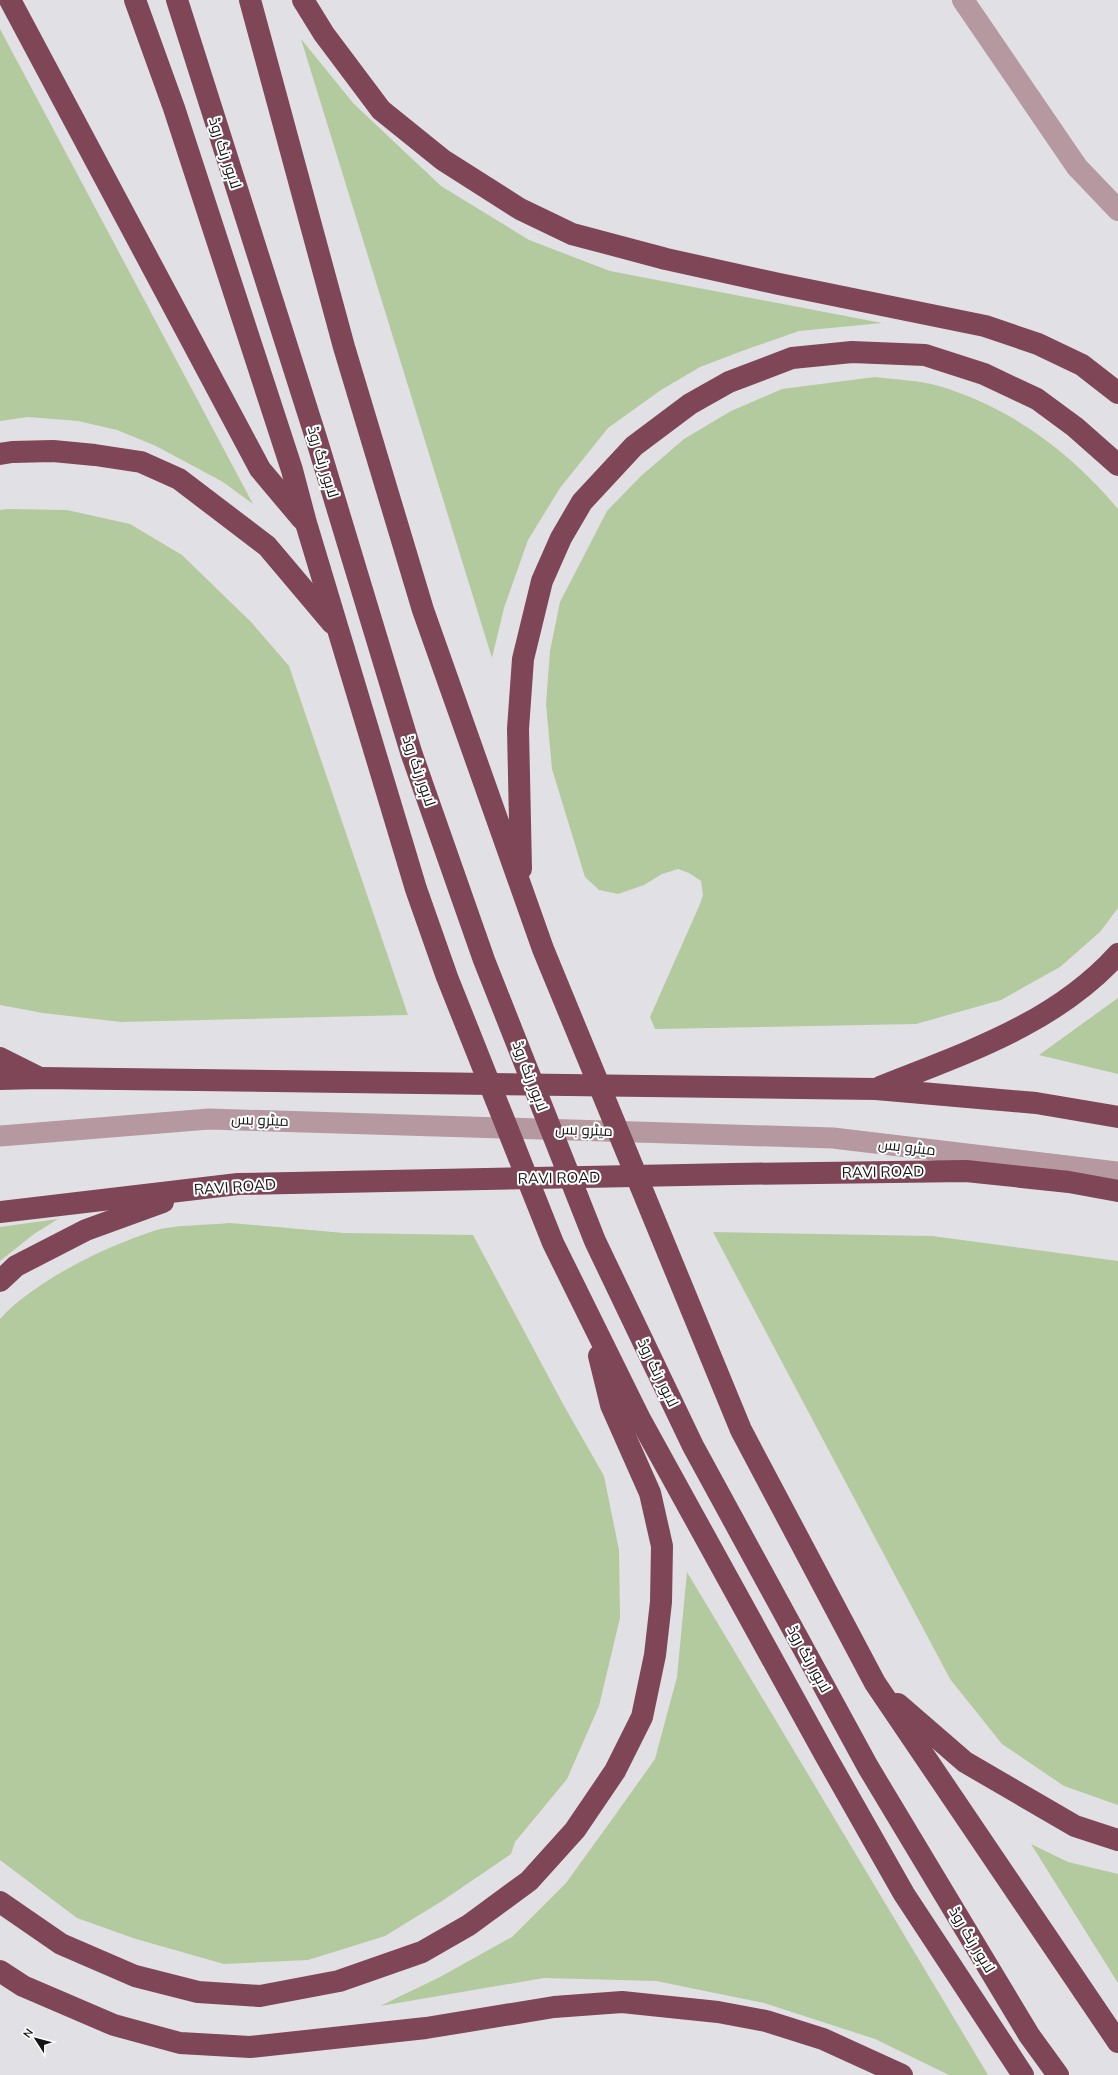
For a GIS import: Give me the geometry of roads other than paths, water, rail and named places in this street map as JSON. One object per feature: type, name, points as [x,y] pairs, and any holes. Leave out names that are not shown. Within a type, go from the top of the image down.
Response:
[{"type":"highway","points":[[10,0],[260,468],[306,523]]},
{"type":"highway","points":[[135,0],[179,123],[290,463],[306,523],[416,889],[447,977],[553,1243],[640,1419],[904,1894],[1023,2075]]},
{"type":"highway","name":"لاہور رنگ روڈ","points":[[177,0],[317,440],[411,752],[484,960],[595,1241],[693,1446],[860,1753],[1029,2035],[1058,2075]]},
{"type":"highway","points":[[250,0],[344,347],[426,618],[543,948],[654,1224],[740,1430],[875,1683],[1118,2042]]},
{"type":"highway","points":[[303,0],[324,34],[381,110],[443,160],[520,209],[572,234],[666,259],[779,284],[985,326],[1038,344],[1082,365],[1118,393]]},
{"type":"highway","points":[[522,888],[519,713],[523,659],[542,581],[561,538],[582,502],[634,446],[690,404],[729,382],[792,358],[852,352],[925,355],[984,374],[1037,399],[1075,427],[1118,465]]},
{"type":"highway","points":[[0,454],[12,452],[53,451],[95,455],[140,462],[179,479],[267,546],[338,630]]},
{"type":"highway","points":[[876,1088],[996,1041],[1048,1012],[1100,974],[1118,954]]},
{"type":"highway","points":[[0,1058],[40,1078]]},
{"type":"highway","points":[[0,1079],[40,1078],[876,1088],[1036,1103],[1118,1117]]},
{"type":"highway","name":"RAVI ROAD","points":[[0,1212],[238,1184],[966,1171],[1069,1182],[1118,1192]]},
{"type":"highway","points":[[0,1281],[16,1266],[86,1230],[156,1204],[238,1184]]},
{"type":"highway","points":[[0,1902],[61,1944],[135,1976],[198,1992],[260,1996],[339,1981],[422,1952],[469,1925],[529,1881],[575,1830],[615,1771],[642,1717],[655,1655],[661,1602],[662,1546],[650,1493],[611,1405],[589,1314]]},
{"type":"highway","points":[[875,1683],[965,1762],[1075,1826],[1118,1840]]},
{"type":"highway","points":[[0,1971],[23,1986],[114,2025],[180,2043],[250,2047],[426,2028],[554,2006],[622,2002],[718,2012],[766,2021],[823,2039],[902,2075]]},
{"type":"street","points":[[963,0],[1077,167],[1118,210]]},
{"type":"lane","name":"میٹرو بس","points":[[0,1136],[209,1119],[833,1138],[1118,1172]]}]
